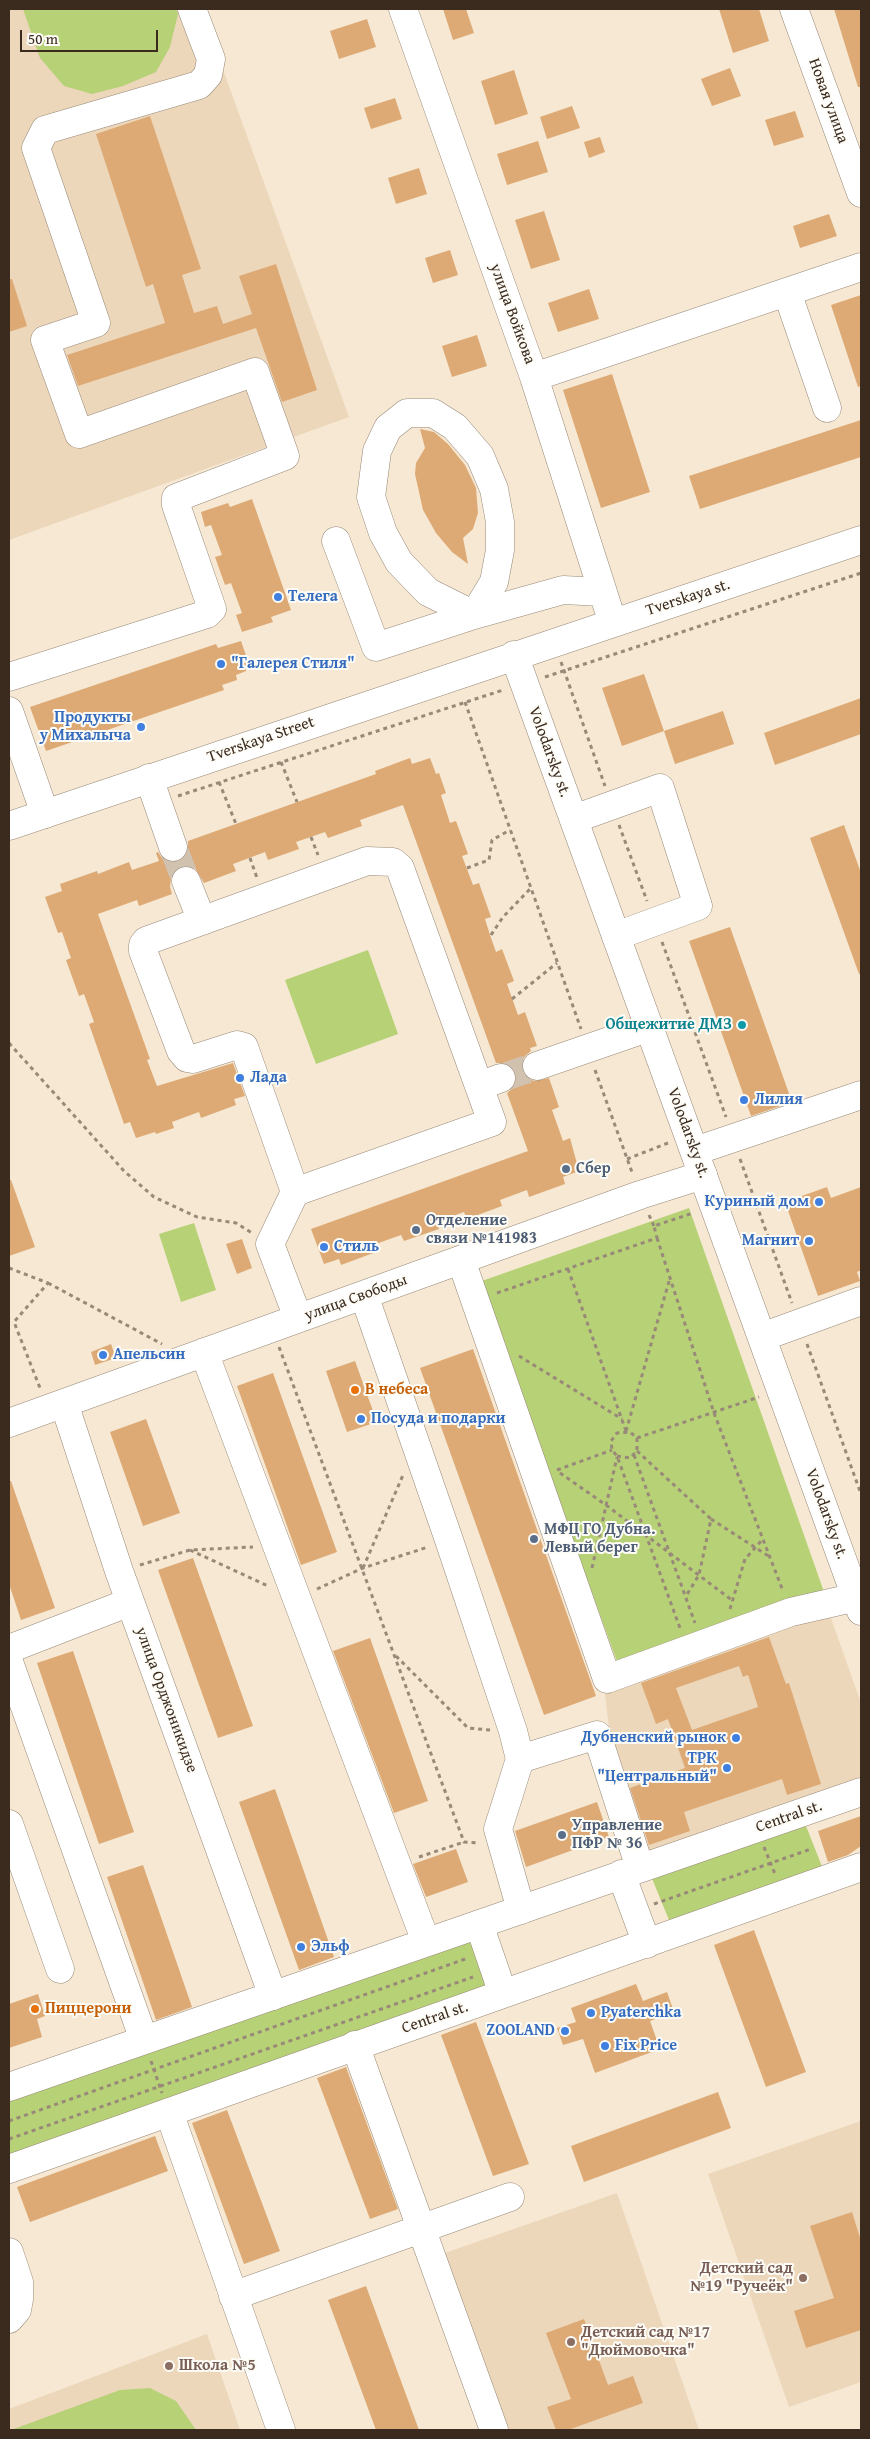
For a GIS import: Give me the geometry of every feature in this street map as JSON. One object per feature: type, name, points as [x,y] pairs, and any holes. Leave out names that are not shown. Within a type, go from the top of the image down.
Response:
[{"type":"street","points":[[9,677],[207,614],[212,609],[176,506],[176,498],[185,492],[285,456],[255,372],[79,434],[45,340],[96,323],[36,148],[45,130],[199,84],[208,75],[211,59],[192,9]]},
{"type":"street","name":"улица Войкова","points":[[403,9],[534,377],[613,622]]},
{"type":"street","name":"Новая улица","points":[[794,9],[861,194]]},
{"type":"street","points":[[534,377],[861,268]]},
{"type":"street","points":[[786,292],[826,408]]},
{"type":"street","points":[[407,413],[433,413],[454,427],[480,456],[494,490],[500,522],[500,550],[494,582],[474,615],[428,592],[399,562],[383,532],[371,496],[377,451],[388,428],[407,413]]},
{"type":"street","name":"Tverskaya st.","points":[[514,655],[861,540]]},
{"type":"street","points":[[336,541],[376,647],[474,615],[563,590],[602,592]]},
{"type":"street","name":"Tverskaya Street","points":[[9,826],[45,814],[153,791],[454,675],[514,655]]},
{"type":"street","name":"Volodarsky st.","points":[[514,655],[780,1389],[859,1601]]},
{"type":"street","points":[[9,711],[45,814]]},
{"type":"street","points":[[574,819],[660,788],[698,906],[616,936]]},
{"type":"street","points":[[153,791],[172,847]]},
{"type":"street","points":[[295,1192],[244,1047],[237,1045],[193,1059],[187,1058],[181,1052],[143,951],[146,941],[367,861],[393,862],[400,868],[490,1082],[492,1122],[295,1192],[270,1244],[298,1318]]},
{"type":"street","points":[[186,881],[202,921]]},
{"type":"street","points":[[537,1066],[650,1028]]},
{"type":"street","name":"улица Свободы","points":[[9,1423],[640,1195],[699,1163],[732,1139],[861,1095]]},
{"type":"street","points":[[461,1260],[607,1679],[791,1612],[859,1601]]},
{"type":"street","points":[[364,1295],[450,1540],[513,1731],[520,1759],[498,1829],[521,1910]]},
{"type":"street","points":[[762,1337],[861,1301]]},
{"type":"street","points":[[196,1355],[276,1546],[426,1942]]},
{"type":"street","name":"улица Орджоникидзе","points":[[56,1406],[119,1571],[273,1996]]},
{"type":"street","points":[[9,1649],[130,1602]]},
{"type":"street","points":[[9,1662],[144,2040]]},
{"type":"street","points":[[520,1759],[597,1735],[631,1871],[635,1911],[647,1944]]},
{"type":"street","name":"Central st.","points":[[9,2087],[861,1792]]},
{"type":"street","points":[[9,1824],[60,1969]]},
{"type":"street","name":"Central st.","points":[[9,2169],[355,2046],[495,1972],[647,1944],[861,1867]]},
{"type":"street","points":[[478,1924],[495,1972]]},
{"type":"street","points":[[355,2046],[494,2430]]},
{"type":"street","points":[[169,2112],[281,2430]]},
{"type":"street","points":[[234,2296],[510,2197]]},
{"type":"street","points":[[9,2252],[19,2282],[17,2310],[9,2319]]},
{"type":"path","points":[[153,791],[219,782],[861,573]]},
{"type":"path","points":[[554,642],[861,1494]]},
{"type":"path","points":[[454,675],[640,1195],[654,1226],[714,1413],[791,1612]]},
{"type":"path","points":[[281,762],[298,802]]},
{"type":"path","points":[[219,782],[236,824]]},
{"type":"path","points":[[467,868],[489,860],[492,840],[510,830]]},
{"type":"path","points":[[490,935],[503,917],[530,888]]},
{"type":"path","points":[[512,999],[557,963]]},
{"type":"path","points":[[9,1043],[124,1171],[154,1197],[197,1217],[236,1223],[270,1244]]},
{"type":"path","points":[[654,1226],[715,1206]]},
{"type":"path","points":[[475,1301],[657,1238]]},
{"type":"path","points":[[9,1268],[48,1283],[196,1355]]},
{"type":"path","points":[[568,1269],[626,1431],[637,1438]]},
{"type":"path","points":[[670,1277],[626,1431],[614,1437],[612,1450],[617,1456],[647,1536],[696,1647]]},
{"type":"path","points":[[48,1283],[14,1322],[56,1406]]},
{"type":"path","points":[[272,1328],[460,1832]]},
{"type":"path","points":[[487,1336],[622,1420]]},
{"type":"path","points":[[637,1438],[780,1389]]},
{"type":"path","points":[[637,1438],[635,1453],[686,1597],[696,1647]]},
{"type":"path","points":[[363,1568],[416,1444]]},
{"type":"path","points":[[612,1450],[556,1470],[606,1505],[733,1601]]},
{"type":"path","points":[[617,1456],[626,1458],[635,1453]]},
{"type":"path","points":[[635,1453],[711,1519],[770,1557]]},
{"type":"path","points":[[591,1572],[617,1456]]},
{"type":"path","points":[[686,1597],[699,1575],[711,1519]]},
{"type":"path","points":[[728,1617],[745,1559],[763,1539]]},
{"type":"path","points":[[190,1550],[296,1599],[363,1568],[450,1540]]},
{"type":"path","points":[[119,1571],[190,1550],[276,1546]]},
{"type":"path","points":[[394,1654],[468,1728],[513,1731]]},
{"type":"path","points":[[756,1828],[783,1895]]},
{"type":"path","points":[[397,1865],[464,1842]]},
{"type":"path","points":[[635,1911],[810,1849]]},
{"type":"path","points":[[9,2121],[154,2070],[495,1972]]},
{"type":"path","points":[[9,2139],[495,1972]]},
{"type":"path","points":[[144,2040],[169,2112]]},
{"type":"shaded area","points":[[9,9],[201,9],[349,417],[9,540]]},
{"type":"shaded area","name":"Дубненский рынок","points":[[827,1607],[861,1703],[861,1785],[642,1860],[614,1773],[604,1685]]},
{"type":"shaded area","name":"Детский сад №19 \"Ручеёк\"","points":[[861,2121],[861,2382],[789,2407],[708,2174]]},
{"type":"shaded area","name":"Детский сад №17 \"Дюймовочка\"","points":[[617,2193],[699,2430],[503,2430],[442,2254]]},
{"type":"shaded area","name":"Школа №5","points":[[207,2334],[240,2430],[9,2430],[9,2409]]},
{"type":"green space","points":[[23,9],[176,9],[178,14],[170,47],[156,72],[123,86],[92,94],[64,86],[40,58]]},
{"type":"green space","points":[[368,950],[398,1034],[316,1064],[285,980]]},
{"type":"green space","points":[[689,1208],[824,1592],[619,1667],[479,1282]]},
{"type":"green space","points":[[194,1223],[216,1290],[181,1302],[159,1234]]},
{"type":"green space","points":[[804,1821],[825,1874],[671,1925],[651,1876]]},
{"type":"green space","points":[[475,1939],[492,1988],[9,2159],[9,2099]]},
{"type":"green space","points":[[150,2388],[176,2401],[196,2430],[11,2430],[120,2390]]},
{"type":"building","points":[[443,9],[466,9],[474,33],[453,40]]},
{"type":"building","points":[[719,9],[759,9],[769,41],[733,53]]},
{"type":"building","points":[[834,9],[861,9],[861,87],[858,87]]},
{"type":"building","points":[[367,19],[376,47],[339,59],[330,31]]},
{"type":"building","points":[[730,68],[741,96],[712,106],[701,79]]},
{"type":"building","points":[[514,70],[528,114],[495,125],[481,81]]},
{"type":"building","points":[[395,98],[402,119],[371,129],[364,108]]},
{"type":"building","points":[[572,106],[580,128],[547,139],[540,117]]},
{"type":"building","points":[[795,111],[804,137],[774,146],[765,120]]},
{"type":"building","points":[[150,116],[201,269],[182,275],[194,313],[217,306],[223,324],[252,314],[239,276],[276,264],[317,390],[282,402],[256,328],[78,386],[67,355],[165,323],[153,284],[146,287],[96,134]]},
{"type":"building","points":[[600,137],[605,152],[589,158],[584,142]]},
{"type":"building","points":[[538,141],[548,172],[507,185],[497,154]]},
{"type":"building","points":[[419,168],[427,194],[396,204],[388,178]]},
{"type":"building","points":[[544,211],[560,260],[531,269],[515,220]]},
{"type":"building","points":[[829,214],[837,236],[800,248],[793,226]]},
{"type":"building","points":[[450,250],[458,275],[433,283],[425,258]]},
{"type":"building","points":[[9,279],[12,279],[27,326],[9,332]]},
{"type":"building","points":[[589,289],[599,319],[558,332],[548,303]]},
{"type":"building","points":[[861,295],[861,386],[858,387],[831,305]]},
{"type":"building","points":[[477,335],[487,366],[452,377],[442,346]]},
{"type":"building","points":[[612,374],[650,492],[601,508],[563,390]]},
{"type":"building","points":[[861,420],[861,457],[700,509],[689,476]]},
{"type":"building","points":[[420,429],[434,432],[448,444],[465,465],[476,488],[478,513],[473,529],[463,538],[468,564],[452,552],[436,533],[423,510],[415,474],[416,463],[425,448]]},
{"type":"building","points":[[252,499],[291,610],[271,617],[273,622],[242,632],[236,615],[242,613],[231,583],[225,585],[215,557],[222,555],[211,525],[205,527],[201,512],[228,503],[230,507]]},
{"type":"building","points":[[241,641],[249,664],[245,666],[246,671],[236,675],[237,680],[222,685],[224,690],[46,751],[30,707],[216,644],[218,648]]},
{"type":"building","points":[[644,674],[664,731],[622,746],[602,688]]},
{"type":"building","points":[[861,698],[861,734],[775,765],[764,733]]},
{"type":"building","points":[[723,711],[734,744],[675,764],[664,731]]},
{"type":"building","points":[[410,758],[412,764],[430,758],[436,774],[439,773],[446,793],[441,795],[450,823],[456,821],[468,854],[462,856],[473,885],[479,883],[491,917],[485,919],[496,952],[502,949],[514,981],[507,984],[518,1015],[525,1012],[537,1046],[530,1048],[531,1051],[525,1056],[522,1072],[527,1078],[534,1081],[549,1078],[559,1107],[552,1110],[563,1141],[570,1138],[579,1171],[563,1177],[565,1184],[529,1197],[527,1190],[500,1200],[502,1206],[467,1219],[464,1212],[436,1222],[439,1229],[404,1241],[401,1235],[373,1245],[376,1252],[341,1265],[339,1259],[324,1264],[311,1229],[528,1151],[507,1093],[513,1088],[516,1081],[515,1072],[511,1066],[504,1063],[496,1063],[403,805],[360,820],[362,826],[328,838],[325,832],[296,842],[299,849],[268,860],[265,852],[233,864],[236,871],[204,883],[195,868],[181,866],[174,871],[171,878],[170,887],[172,894],[139,906],[137,900],[98,914],[150,1059],[147,1060],[157,1086],[233,1063],[245,1096],[234,1099],[236,1105],[201,1118],[199,1112],[172,1122],[174,1128],[156,1134],[155,1132],[136,1138],[130,1122],[124,1124],[89,1024],[94,1022],[84,994],[79,996],[66,960],[71,958],[62,932],[58,933],[45,897],[62,891],[60,884],[97,871],[98,874],[129,862],[132,870],[159,861],[156,853],[158,852],[162,858],[170,862],[179,862],[184,858],[188,850],[188,841],[376,774],[375,771]]},
{"type":"building","points":[[844,825],[861,873],[861,974],[859,974],[810,838]]},
{"type":"building","name":"Общежитие ДМЗ","points":[[730,927],[792,1102],[751,1116],[689,941]]},
{"type":"building","points":[[9,1180],[11,1180],[35,1247],[9,1256]]},
{"type":"building","points":[[827,1187],[831,1198],[861,1187],[861,1270],[857,1272],[860,1281],[818,1296],[785,1202]]},
{"type":"building","points":[[242,1239],[252,1268],[237,1274],[226,1244]]},
{"type":"building","name":"Апельсин","points":[[111,1344],[116,1358],[95,1365],[91,1352]]},
{"type":"building","points":[[473,1349],[596,1696],[544,1715],[420,1368]]},
{"type":"building","points":[[355,1361],[377,1422],[347,1432],[326,1371]]},
{"type":"building","points":[[273,1373],[337,1552],[301,1565],[237,1386]]},
{"type":"building","points":[[146,1419],[180,1513],[143,1526],[110,1432]]},
{"type":"building","points":[[9,1481],[11,1481],[55,1608],[21,1620],[9,1584]]},
{"type":"building","points":[[193,1558],[253,1726],[218,1738],[158,1570]]},
{"type":"building","points":[[769,1637],[786,1684],[789,1683],[821,1784],[787,1795],[782,1779],[684,1812],[690,1831],[649,1845],[630,1788],[685,1768],[668,1719],[656,1724],[641,1683]],"holes":[[[739,1666],[743,1677],[748,1675],[758,1707],[692,1730],[676,1688]]]},
{"type":"building","points":[[370,1638],[428,1801],[394,1813],[333,1651]]},
{"type":"building","points":[[73,1651],[134,1832],[99,1844],[37,1663]]},
{"type":"building","points":[[275,1789],[334,1957],[299,1970],[239,1802]]},
{"type":"building","name":"Управление ПФР № 36","points":[[597,1802],[609,1837],[526,1867],[515,1831]]},
{"type":"building","points":[[861,1816],[861,1846],[848,1855],[828,1862],[818,1831]]},
{"type":"building","points":[[456,1849],[468,1882],[426,1897],[413,1864]]},
{"type":"building","points":[[143,1865],[192,2007],[156,2020],[107,1877]]},
{"type":"building","points":[[754,1930],[806,2072],[766,2087],[714,1945]]},
{"type":"building","points":[[636,1984],[643,2001],[667,1992],[674,2012],[650,2021],[660,2049],[595,2073],[583,2039],[563,2045],[557,2028],[576,2022],[571,2008]]},
{"type":"building","points":[[38,1994],[45,2016],[37,2019],[42,2037],[9,2048],[9,2004]]},
{"type":"building","points":[[476,2022],[529,2164],[493,2176],[441,2035]]},
{"type":"building","points":[[346,2067],[398,2209],[370,2219],[317,2078]]},
{"type":"building","points":[[718,2092],[731,2128],[584,2182],[571,2146]]},
{"type":"building","points":[[227,2110],[280,2251],[244,2264],[192,2123]]},
{"type":"building","points":[[155,2136],[168,2171],[30,2222],[17,2187]]},
{"type":"building","points":[[852,2212],[861,2241],[861,2330],[806,2348],[794,2311],[834,2298],[810,2226]]},
{"type":"building","points":[[366,2286],[419,2430],[376,2430],[328,2300]]},
{"type":"building","points":[[584,2319],[608,2385],[633,2376],[643,2403],[568,2430],[556,2430],[547,2407],[571,2399],[546,2333]]},
{"type":"tunnel","points":[[173,847],[186,881]]},
{"type":"tunnel","points":[[501,1078],[537,1066]]},
{"type":"place","name":"Телега","points":[[278,597]]},
{"type":"place","name":"\"Галерея Стиля\"","points":[[221,664]]},
{"type":"place","name":"Продукты у Михалыча","points":[[141,727]]},
{"type":"place","name":"Общежитие ДМЗ","points":[[742,1025]]},
{"type":"place","name":"Лада","points":[[240,1078]]},
{"type":"place","name":"Лилия","points":[[744,1100]]},
{"type":"place","name":"Сбер","points":[[566,1169]]},
{"type":"place","name":"Куриный дом","points":[[819,1202]]},
{"type":"place","name":"Отделение связи №141983","points":[[416,1230]]},
{"type":"place","name":"Магнит","points":[[809,1241]]},
{"type":"place","name":"Стиль","points":[[324,1247]]},
{"type":"place","name":"Апельсин","points":[[103,1355]]},
{"type":"place","name":"В небеса","points":[[355,1390]]},
{"type":"place","name":"Посуда и подарки","points":[[361,1419]]},
{"type":"place","name":"МФЦ ГО Дубна. Левый берег","points":[[534,1539]]},
{"type":"place","name":"Дубненский рынок","points":[[736,1738]]},
{"type":"place","name":"ТРК \"Центральный\"","points":[[727,1768]]},
{"type":"place","name":"Управление ПФР № 36","points":[[562,1835]]},
{"type":"place","name":"Эльф","points":[[301,1947]]},
{"type":"place","name":"Пиццерони","points":[[35,2009]]},
{"type":"place","name":"Pyaterchka","points":[[591,2013]]},
{"type":"place","name":"ZOOLAND","points":[[565,2031]]},
{"type":"place","name":"Fix Price","points":[[605,2046]]},
{"type":"place","name":"Детский сад №19 \"Ручеёк\"","points":[[803,2278]]},
{"type":"place","name":"Детский сад №17 \"Дюймовочка\"","points":[[571,2342]]},
{"type":"place","name":"Школа №5","points":[[169,2366]]}]
